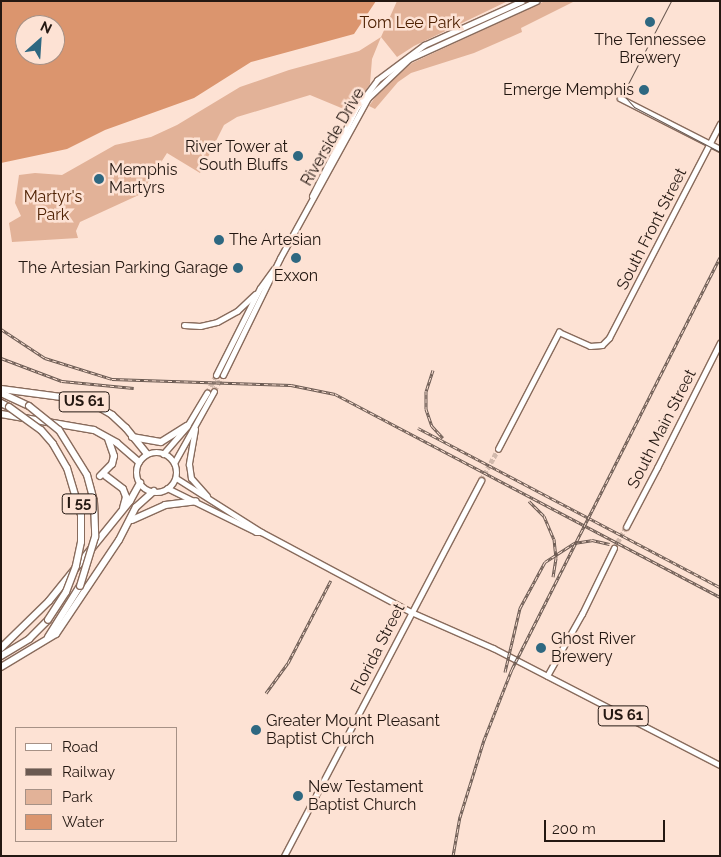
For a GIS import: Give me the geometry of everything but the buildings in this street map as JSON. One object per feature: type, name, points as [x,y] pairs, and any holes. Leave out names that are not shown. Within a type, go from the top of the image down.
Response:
[{"type":"highway","name":"I 55","points":[[1,391],[29,406],[63,435],[87,475],[94,501],[95,537],[80,586],[46,640],[1,667]]},
{"type":"highway","name":"US 61","points":[[1,391],[76,399],[94,405],[112,415],[147,454]]},
{"type":"highway","name":"I 55","points":[[1,403],[41,430],[53,444],[67,468],[81,515],[81,542],[76,566],[66,592],[48,620],[29,639],[1,656]]},
{"type":"highway","name":"US 61","points":[[1,414],[84,427],[106,436],[139,462]]},
{"type":"highway","points":[[132,437],[161,442],[187,426]]},
{"type":"highway","points":[[106,436],[114,456],[112,464],[103,476],[123,489],[126,497],[122,510]]},
{"type":"highway","points":[[1,648],[49,601],[122,510],[140,483]]},
{"type":"highway","points":[[46,640],[66,622],[131,520],[141,500],[154,491]]},
{"type":"highway","points":[[131,520],[165,504],[196,501]]},
{"type":"main road","name":"Riverside Drive","points":[[310,202],[354,112],[377,80],[424,45],[522,1]]},
{"type":"main road","name":"Riverside Drive","points":[[216,375],[260,288],[275,268],[361,109],[395,70],[426,50],[536,1]]},
{"type":"main road","points":[[620,98],[720,149]]},
{"type":"main road","name":"South Front Street","points":[[498,449],[559,332],[590,346],[604,343],[636,288],[720,124]]},
{"type":"main road","name":"Riverside Drive","points":[[223,375],[272,280],[275,268]]},
{"type":"main road","points":[[184,325],[207,325],[224,318],[260,288]]},
{"type":"main road","name":"South Main Street","points":[[626,526],[720,343]]},
{"type":"main road","points":[[174,463],[163,454],[147,454],[139,462],[136,472],[140,483],[154,491],[167,488],[176,478],[174,463],[214,391]]},
{"type":"main road","points":[[163,454],[187,426],[207,394]]},
{"type":"main road","points":[[195,426],[189,464],[191,478],[210,500]]},
{"type":"main road","name":"US 61","points":[[176,478],[261,532],[411,612],[547,676],[720,766]]},
{"type":"main road","name":"Florida Street","points":[[284,856],[481,480]]},
{"type":"main road","name":"US 61","points":[[167,488],[256,532],[261,532]]},
{"type":"main road","points":[[547,676],[582,614],[614,548]]},
{"type":"green space","name":"Tom Lee Park","points":[[397,1],[508,1],[414,46],[397,57],[381,37]]},
{"type":"green space","points":[[545,1],[575,1],[521,28],[522,32],[474,53],[411,73],[398,82],[375,109],[369,106],[381,89],[412,63]]},
{"type":"green space","name":"Martyr's Park","points":[[381,37],[372,59],[370,84],[351,112],[310,95],[237,117],[224,125],[200,173],[167,153],[141,194],[80,222],[76,231],[78,238],[12,242],[9,223],[21,216],[15,203],[19,175],[35,173],[62,175],[115,145],[151,137],[177,125],[240,87],[289,70],[359,51]]},
{"type":"water","points":[[1,1],[376,1],[354,34],[251,62],[194,98],[105,130],[67,149],[1,163]]},
{"type":"tunnel","points":[[207,393],[216,375]]},
{"type":"tunnel","points":[[214,391],[223,375]]},
{"type":"tunnel","points":[[481,480],[498,449]]},
{"type":"tunnel","points":[[614,548],[626,527]]},
{"type":"tram line","points":[[671,1],[628,84],[626,98],[634,107],[720,152]]},
{"type":"railway","points":[[453,856],[460,817],[484,740],[512,669],[720,258]]},
{"type":"railway","points":[[1,329],[45,358],[112,379],[291,385],[335,394],[720,597]]},
{"type":"railway","points":[[1,358],[62,381],[134,388]]},
{"type":"railway","points":[[433,370],[426,391],[426,409],[432,426],[443,438]]},
{"type":"railway","points":[[418,428],[720,587]]},
{"type":"railway","points":[[529,501],[544,516],[554,539],[556,558],[553,577]]},
{"type":"railway","points":[[505,672],[520,608],[545,562],[574,543],[592,540],[610,544]]},
{"type":"railway","points":[[266,693],[288,663],[331,580]]},
{"type":"place","name":"The Tennessee Brewery","points":[[650,22]]},
{"type":"place","name":"Emerge Memphis","points":[[644,90]]},
{"type":"place","name":"River Tower at South Bluffs","points":[[298,156]]},
{"type":"place","name":"Memphis Martyrs","points":[[99,179]]},
{"type":"place","name":"The Artesian","points":[[219,240]]},
{"type":"place","name":"Exxon","points":[[296,258]]},
{"type":"place","name":"The Artesian Parking Garage","points":[[238,268]]},
{"type":"place","name":"Ghost River Brewery","points":[[541,648]]},
{"type":"place","name":"Greater Mount Pleasant Baptist Church","points":[[256,730]]},
{"type":"place","name":"New Testament Baptist Church","points":[[298,796]]}]
